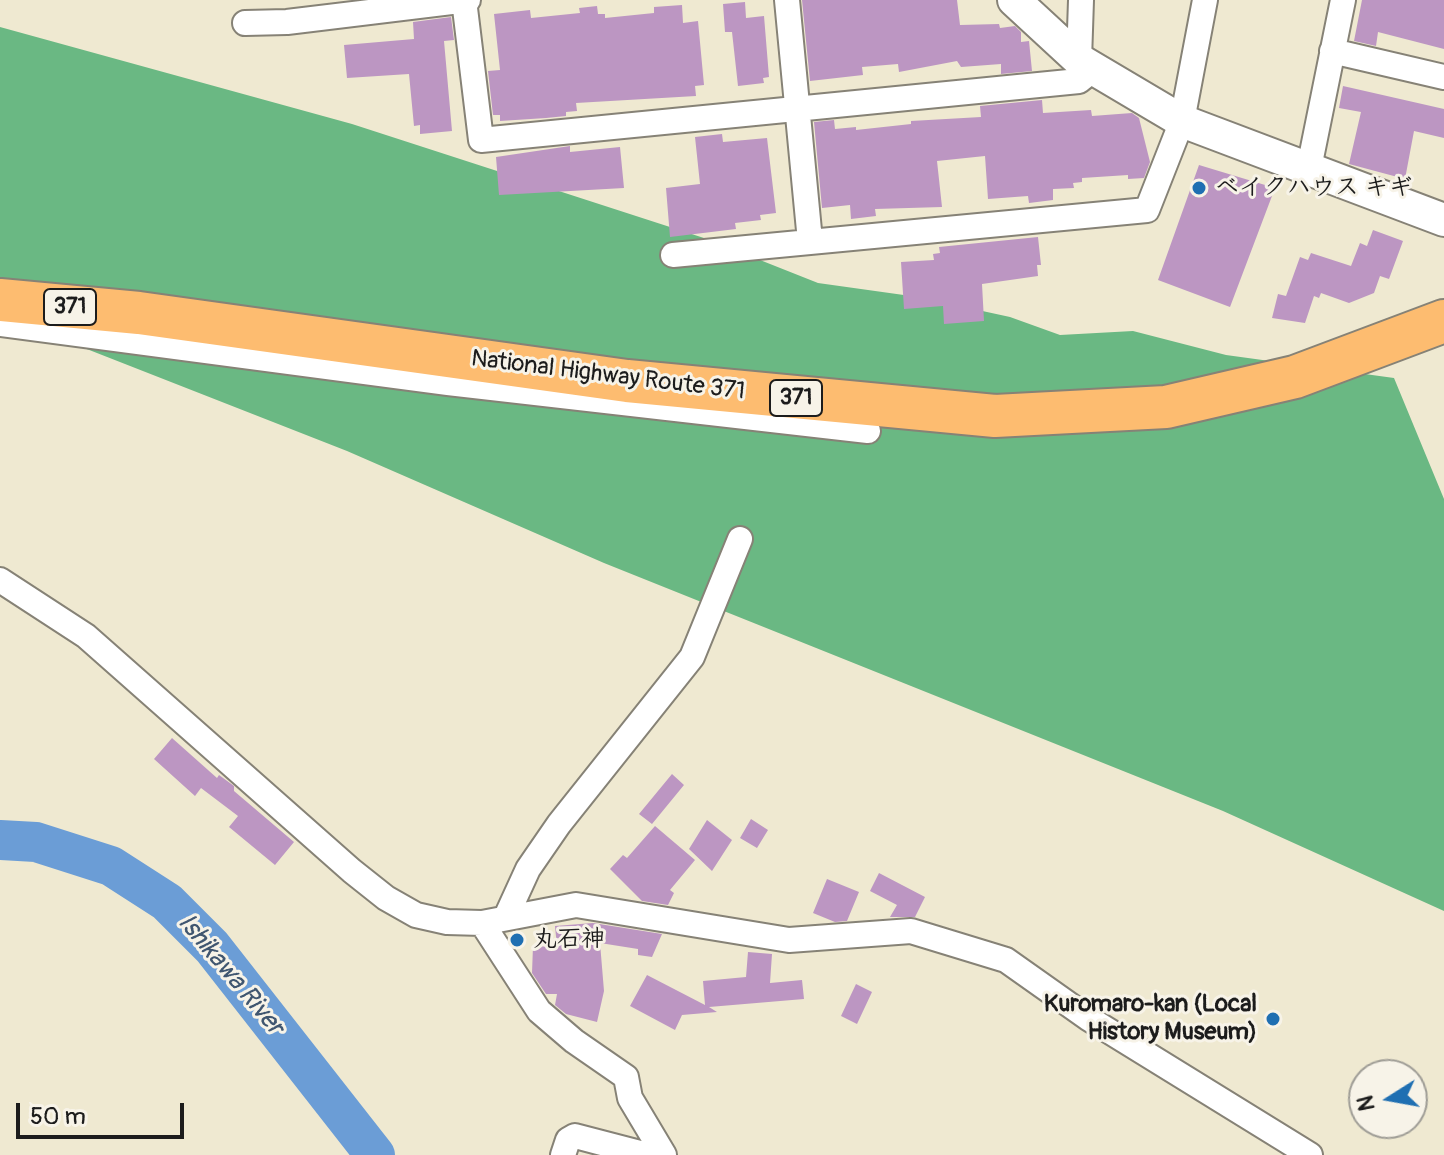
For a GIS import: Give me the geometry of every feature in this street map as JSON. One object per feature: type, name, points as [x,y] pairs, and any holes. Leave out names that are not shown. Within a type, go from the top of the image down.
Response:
[{"type":"highway","name":"National Highway Route 371","points":[[0,300],[139,313],[627,381],[995,416],[1166,407],[1295,377],[1444,321]]},
{"type":"street","points":[[245,23],[287,22],[465,0],[481,140],[1079,81],[1087,65],[1081,0]]},
{"type":"street","points":[[787,0],[810,241]]},
{"type":"street","points":[[1014,0],[1087,65],[1182,121],[1444,219]]},
{"type":"street","points":[[673,255],[1147,210],[1182,121],[1205,0]]},
{"type":"street","points":[[1309,168],[1343,0]]},
{"type":"street","points":[[1332,51],[1444,77]]},
{"type":"street","points":[[0,324],[448,383],[868,431]]},
{"type":"street","points":[[506,917],[528,869],[559,824],[692,657],[740,539]]},
{"type":"street","points":[[0,580],[86,636],[386,898],[416,915],[447,922],[482,923],[576,905],[789,940],[911,931],[1006,960],[1088,1018],[1310,1155]]},
{"type":"street","points":[[482,923],[539,1011],[574,1041],[626,1077],[630,1098],[664,1155]]},
{"type":"street","points":[[563,1155],[568,1140],[575,1136],[648,1155]]},
{"type":"green space","points":[[0,27],[352,124],[707,239],[818,283],[918,297],[1010,317],[1060,335],[1133,331],[1226,355],[1394,378],[1444,499],[1444,911],[1223,811],[604,563],[347,451],[0,315]]},
{"type":"building","points":[[802,0],[957,0],[960,25],[1015,26],[1021,32],[1021,42],[1029,41],[1032,71],[1001,74],[1001,64],[961,67],[957,61],[899,72],[898,64],[862,67],[863,75],[810,81]]},
{"type":"building","points":[[1362,0],[1444,0],[1444,49],[1378,32],[1376,46],[1354,41]]},
{"type":"building","points":[[745,2],[746,18],[764,16],[769,77],[763,78],[764,83],[738,86],[732,32],[725,32],[723,4]]},
{"type":"building","points":[[682,5],[683,23],[698,21],[704,85],[695,86],[696,96],[576,103],[577,111],[566,112],[566,116],[546,118],[500,121],[500,115],[493,115],[488,71],[500,70],[494,14],[530,10],[531,18],[580,13],[579,8],[597,6],[598,14],[605,14],[605,18],[654,13],[654,7]]},
{"type":"building","points":[[451,17],[454,40],[444,41],[452,131],[420,134],[420,125],[414,126],[409,74],[347,78],[344,45],[414,39],[413,22]]},
{"type":"building","points":[[1343,86],[1444,109],[1444,138],[1414,131],[1405,179],[1349,164],[1361,112],[1339,108]]},
{"type":"building","points":[[1042,100],[1043,113],[1091,110],[1092,116],[1132,113],[1139,118],[1150,162],[1144,178],[1128,179],[1128,175],[1082,178],[1082,182],[1073,183],[1074,188],[1053,189],[1053,200],[1029,203],[1028,196],[988,199],[985,156],[937,161],[942,207],[875,209],[876,216],[851,219],[850,205],[822,208],[814,122],[834,120],[835,129],[856,127],[856,130],[911,124],[911,121],[981,117],[980,106]]},
{"type":"building","points":[[722,134],[723,142],[767,138],[776,213],[760,215],[761,220],[735,223],[736,229],[670,237],[666,188],[700,184],[695,137]]},
{"type":"building","points":[[570,146],[570,152],[620,147],[624,188],[499,195],[496,157]]},
{"type":"building","points":[[1199,165],[1275,188],[1230,307],[1158,280]]},
{"type":"building","points":[[1373,230],[1403,241],[1389,279],[1380,276],[1374,293],[1349,303],[1321,293],[1319,298],[1314,296],[1305,323],[1272,318],[1278,294],[1286,296],[1300,257],[1308,260],[1311,253],[1351,266],[1360,243],[1367,246]]},
{"type":"building","points":[[1038,237],[1041,265],[1037,265],[1038,276],[982,284],[984,321],[944,324],[943,306],[904,309],[901,262],[934,260],[933,254],[940,253],[939,247]]},
{"type":"building","points":[[172,738],[217,778],[219,775],[234,786],[234,791],[294,842],[275,865],[229,827],[238,816],[201,788],[195,796],[154,759]]},
{"type":"building","points":[[672,774],[684,785],[652,824],[639,814]]},
{"type":"building","points":[[751,819],[768,830],[757,848],[740,838]]},
{"type":"building","points":[[707,820],[732,840],[712,871],[689,849]]},
{"type":"building","points":[[655,826],[695,860],[670,890],[674,893],[668,905],[642,901],[610,869],[623,855],[627,858]]},
{"type":"building","points":[[879,873],[925,897],[915,917],[890,917],[897,905],[870,891]]},
{"type":"building","points":[[827,879],[859,892],[847,921],[835,922],[813,913]]},
{"type":"building","points":[[593,923],[662,934],[652,957],[638,955],[638,949],[600,943],[604,991],[597,1022],[566,1014],[555,1005],[557,994],[546,994],[532,973],[533,946],[557,947],[555,926]]},
{"type":"building","points":[[748,952],[772,954],[770,983],[802,980],[804,999],[709,1007],[717,1012],[682,1015],[675,1030],[630,1006],[647,975],[705,1005],[703,981],[746,977]]},
{"type":"building","points":[[856,984],[872,992],[857,1024],[841,1016]]},
{"type":"waterway","name":"Ishikawa River","points":[[0,840],[36,842],[111,866],[167,902],[212,947],[375,1155]]},
{"type":"place","name":"ベイクハウス キギ","points":[[1199,188]]},
{"type":"place","name":"丸石神","points":[[517,940]]},
{"type":"place","name":"Kuromaro-kan (Local History Museum)","points":[[1273,1019]]}]
